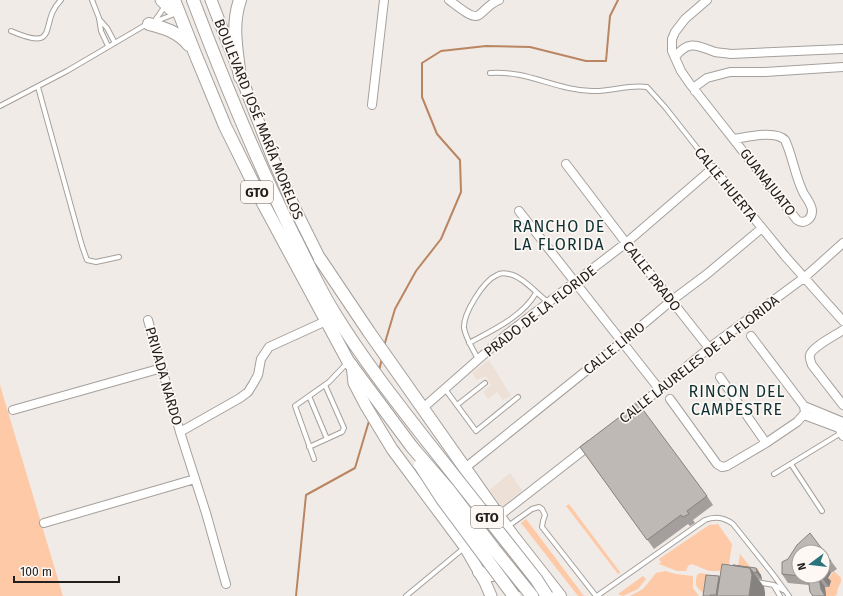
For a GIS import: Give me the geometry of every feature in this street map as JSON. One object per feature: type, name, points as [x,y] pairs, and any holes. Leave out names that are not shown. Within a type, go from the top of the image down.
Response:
[{"type":"main road","points":[[240,0],[236,17],[235,32],[240,77]]},
{"type":"main road","name":"GTO","points":[[168,1],[179,12]]},
{"type":"main road","points":[[179,12],[197,2]]},
{"type":"main road","name":"BOULEVARD JOSÉ MARÍA MORELOS","points":[[197,2],[230,95],[272,190],[310,269],[330,305],[386,389],[536,579],[547,596]]},
{"type":"main road","name":"BOULEVARD JOSÉ MARÍA MORELOS","points":[[179,12],[225,126],[244,167],[326,322],[350,362],[412,447],[449,490],[494,550],[532,596]]},
{"type":"main road","points":[[151,23],[176,32],[194,51]]},
{"type":"main road","points":[[320,259],[330,305]]},
{"type":"main road","points":[[320,259],[369,332],[515,539],[518,549],[516,560],[511,568],[498,575],[488,576],[479,572]]},
{"type":"main road","points":[[412,447],[429,481],[514,596]]},
{"type":"main road","points":[[509,530],[560,596]]},
{"type":"street","name":"BOULEVARD JOSÉ MARÍA MORELOS","points":[[211,0],[240,77],[286,190],[320,259]]},
{"type":"street","points":[[372,105],[384,0]]},
{"type":"street","points":[[449,0],[474,17],[478,16],[494,2],[499,0]]},
{"type":"street","name":"GUANAJUATO","points":[[707,0],[685,19],[675,32],[671,46],[675,57],[683,74],[695,91],[797,220],[799,222],[804,222],[810,219],[812,209],[802,191],[785,140],[782,137],[770,135],[734,139]]},
{"type":"street","points":[[675,57],[682,49],[695,45],[721,53],[731,54],[843,49]]},
{"type":"street","points":[[695,91],[696,86],[707,78],[730,72],[765,72],[843,67]]},
{"type":"street","name":"CALLE PRADO","points":[[566,164],[626,244],[710,348]]},
{"type":"street","name":"CALLE HUERTA","points":[[713,168],[762,228],[843,321]]},
{"type":"street","name":"PRADO DE LA FLORIDE","points":[[422,408],[507,334],[626,244],[713,168]]},
{"type":"street","points":[[519,211],[660,390]]},
{"type":"street","name":"CALLE LIRIO","points":[[465,468],[671,301],[707,274],[762,228]]},
{"type":"street","name":"CALLE LAURELES DE LA FLORIDA","points":[[627,416],[710,348],[805,277],[843,243]]},
{"type":"street","name":"PRIVADA NARDO","points":[[148,320],[226,584]]},
{"type":"street","points":[[180,432],[234,402],[248,392],[258,375],[261,359],[269,347],[326,322]]},
{"type":"street","points":[[843,330],[816,348],[810,354],[812,364],[843,405]]},
{"type":"street","points":[[751,336],[804,406],[842,429]]},
{"type":"street","name":"BOULEVARD JOSÉ MARÍA MORELOS","points":[[350,362],[354,383],[366,406],[392,449],[464,547],[491,596]]},
{"type":"street","points":[[13,410],[162,368]]},
{"type":"street","points":[[720,377],[766,443]]},
{"type":"street","points":[[670,399],[720,466],[726,466],[766,443],[804,415],[804,406]]},
{"type":"street","points":[[804,415],[842,429]]},
{"type":"street","points":[[499,516],[598,439]]},
{"type":"street","points":[[44,523],[195,479]]},
{"type":"lane","points":[[11,31],[27,38],[35,39],[43,37],[48,31],[51,13],[61,0]]},
{"type":"lane","points":[[92,0],[99,18],[101,31],[108,46]]},
{"type":"lane","points":[[151,23],[168,1]]},
{"type":"lane","points":[[0,106],[151,23],[179,12]]},
{"type":"lane","points":[[99,18],[115,42]]},
{"type":"lane","name":"CALLE HUERTA","points":[[490,73],[509,72],[529,76],[554,85],[579,90],[602,92],[638,87],[649,89],[713,168]]},
{"type":"lane","points":[[38,86],[87,260],[96,262],[119,257]]},
{"type":"lane","points":[[478,359],[469,343],[464,329],[465,320],[475,299],[490,280],[496,275],[510,274],[520,278],[548,303]]},
{"type":"lane","points":[[469,343],[504,323],[526,307],[536,293]]},
{"type":"lane","points":[[314,459],[295,406],[334,378],[350,362]]},
{"type":"lane","points":[[457,404],[485,383]]},
{"type":"lane","points":[[309,447],[342,432],[344,428],[325,385]]},
{"type":"lane","points":[[444,388],[476,431],[518,397]]},
{"type":"lane","points":[[309,396],[327,439]]},
{"type":"lane","points":[[774,474],[842,429]]},
{"type":"lane","points":[[791,464],[822,511]]},
{"type":"lane","points":[[509,530],[532,508],[539,507],[542,509],[546,515],[542,521],[542,527],[596,596],[705,520],[713,518],[727,519],[733,524],[789,596]]},
{"type":"lane","points":[[406,596],[464,547]]},
{"type":"lane","points":[[754,582],[774,585],[786,591]]},
{"type":"lane","points":[[774,585],[780,596]]},
{"type":"shaded area","points":[[489,360],[511,396],[503,400],[497,392],[488,399],[483,392],[491,385],[486,376],[477,380],[472,373]]},
{"type":"shaded area","points":[[0,385],[63,596],[0,596]]},
{"type":"shaded area","points":[[510,473],[524,493],[502,509],[489,490]]},
{"type":"shaded area","points":[[569,504],[620,573],[618,574],[566,506]]},
{"type":"shaded area","points":[[526,519],[584,596],[578,596],[521,523]]},
{"type":"shaded area","points":[[718,524],[732,544],[728,571],[709,571],[692,564],[688,566],[686,571],[677,571],[659,564],[661,562],[659,559],[709,525]]},
{"type":"shaded area","points":[[740,554],[752,569],[758,568],[758,575],[737,572]]},
{"type":"shaded area","points":[[665,571],[693,576],[693,588],[699,596],[630,596],[643,589],[656,573]]},
{"type":"shaded area","points":[[834,571],[841,578],[841,582],[835,596],[826,596],[825,587],[829,587],[829,584],[831,584],[831,575]]},
{"type":"shaded area","points":[[700,573],[707,574],[710,577],[705,595],[696,584],[697,575]]},
{"type":"shaded area","points":[[643,576],[646,579],[638,589],[623,596],[618,594]]},
{"type":"building","points":[[638,403],[707,496],[687,511],[689,514],[683,517],[681,515],[647,540],[580,447]]},
{"type":"building","points":[[810,533],[818,544],[798,544]]},
{"type":"building","points":[[791,554],[791,575],[782,574],[782,562],[788,559]]},
{"type":"building","points":[[722,564],[750,568],[752,575],[749,596],[717,596]]},
{"type":"building","points":[[733,565],[756,568],[757,573],[753,572],[750,568]]},
{"type":"building","points":[[706,575],[719,576],[716,595],[703,596]]},
{"type":"building","points":[[809,584],[820,584],[825,596],[813,596],[810,592]]},
{"type":"waterway","points":[[384,346],[395,309],[416,271],[441,239],[461,192],[460,160],[437,134],[422,97],[422,63],[441,51],[486,46],[530,47],[586,61],[606,61],[610,16],[618,0]]},
{"type":"waterway","points":[[379,371],[382,358]]},
{"type":"waterway","points":[[296,596],[306,495],[355,468],[369,421]]},
{"type":"district","name":"RANCHO DE LA FLORIDA","points":[[559,235]]},
{"type":"district","name":"RINCON DEL CAMPESTRE","points":[[737,400]]}]
